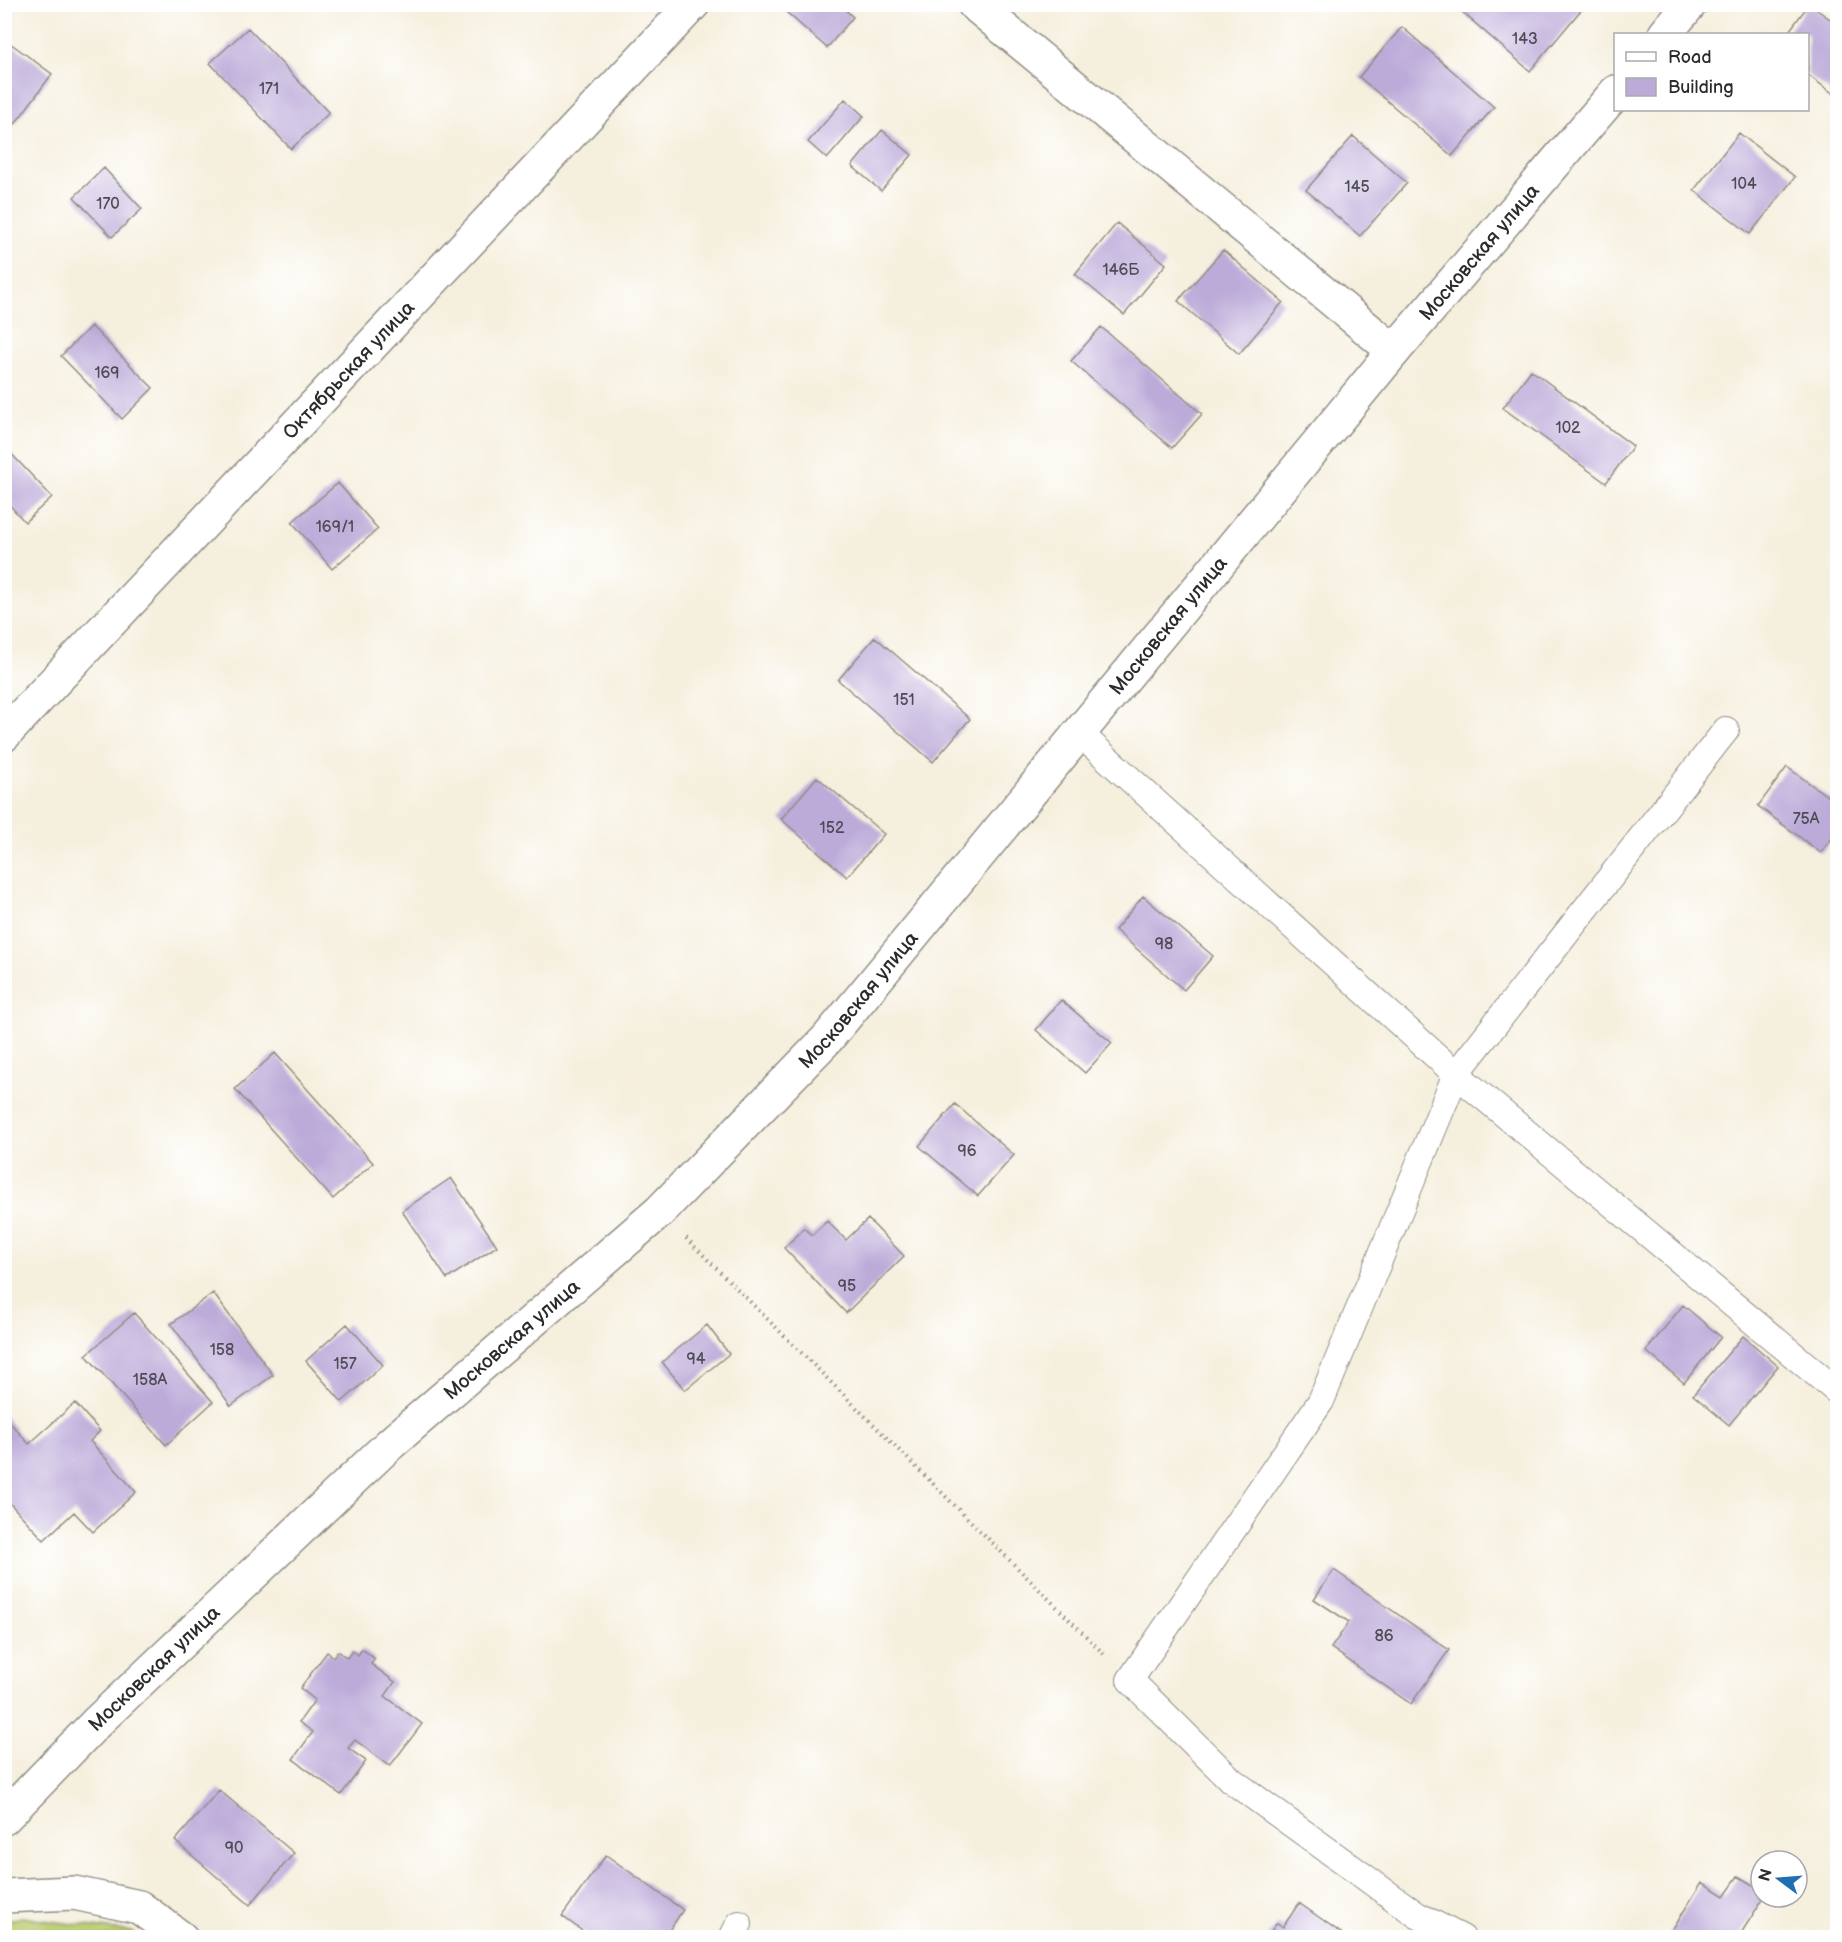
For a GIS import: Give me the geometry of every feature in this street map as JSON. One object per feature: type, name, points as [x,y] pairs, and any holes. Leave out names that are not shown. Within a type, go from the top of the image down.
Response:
[{"type":"street","name":"Октябрьская улица","points":[[4,735],[693,4]]},
{"type":"street","points":[[974,4],[1394,351]]},
{"type":"street","points":[[1666,33],[1690,4]]},
{"type":"street","name":"Московская улица","points":[[4,1818],[97,1722],[390,1444],[659,1212],[827,1039],[1394,351],[1614,94]]},
{"type":"street","points":[[4,1896],[74,1893],[139,1907],[181,1938]]},
{"type":"lane","points":[[1462,1938],[1417,1915],[1231,1780],[1130,1680],[1321,1401],[1456,1074],[1726,730]]},
{"type":"lane","points":[[1079,733],[1456,1074],[1838,1392]]},
{"type":"path","points":[[659,1212],[1130,1680]]},
{"type":"green space","points":[[21,1917],[131,1932],[139,1937],[5,1937],[5,1921]]},
{"type":"building","points":[[777,4],[839,4],[853,17],[827,48]]},
{"type":"building","points":[[1453,4],[1586,4],[1530,71]]},
{"type":"building","points":[[1809,4],[1838,25],[1838,97],[1809,76],[1809,33],[1788,33]]},
{"type":"building","points":[[1402,27],[1494,107],[1452,156],[1359,77]]},
{"type":"building","points":[[248,28],[329,113],[291,149],[210,63]]},
{"type":"building","points":[[10,43],[52,74],[15,124],[4,116],[4,51]]},
{"type":"building","points":[[845,99],[864,116],[827,159],[808,142]]},
{"type":"building","points":[[882,130],[912,155],[881,191],[852,166]]},
{"type":"building","points":[[1739,133],[1795,177],[1750,234],[1694,190]]},
{"type":"building","points":[[1353,136],[1407,183],[1360,236],[1306,190]]},
{"type":"building","points":[[104,168],[142,209],[112,237],[74,197]]},
{"type":"building","points":[[1117,223],[1166,264],[1124,315],[1075,274]]},
{"type":"building","points":[[1223,250],[1283,302],[1239,354],[1178,301]]},
{"type":"building","points":[[91,326],[153,388],[122,419],[61,356]]},
{"type":"building","points":[[1101,327],[1202,414],[1172,448],[1071,361]]},
{"type":"building","points":[[1531,370],[1633,446],[1606,483],[1503,408]]},
{"type":"building","points":[[4,446],[52,497],[25,522],[4,499]]},
{"type":"building","points":[[338,483],[378,529],[332,569],[292,522]]},
{"type":"building","points":[[875,637],[970,719],[933,762],[838,680]]},
{"type":"building","points":[[1787,767],[1838,804],[1838,830],[1821,853],[1758,806]]},
{"type":"building","points":[[817,777],[884,834],[847,877],[781,819]]},
{"type":"building","points":[[1143,896],[1213,956],[1184,990],[1115,930]]},
{"type":"building","points":[[1061,1000],[1112,1043],[1085,1073],[1036,1030]]},
{"type":"building","points":[[275,1053],[373,1163],[333,1199],[235,1089]]},
{"type":"building","points":[[955,1104],[1014,1155],[978,1196],[919,1146]]},
{"type":"building","points":[[451,1178],[497,1246],[447,1279],[402,1211]]},
{"type":"building","points":[[868,1219],[904,1256],[846,1313],[784,1248],[804,1228],[812,1235],[827,1221],[846,1240]]},
{"type":"building","points":[[213,1293],[273,1375],[231,1406],[171,1324]]},
{"type":"building","points":[[1683,1305],[1721,1337],[1684,1383],[1646,1351]]},
{"type":"building","points":[[134,1313],[213,1402],[166,1445],[86,1355]]},
{"type":"building","points":[[347,1324],[383,1365],[342,1402],[306,1361]]},
{"type":"building","points":[[707,1325],[729,1354],[685,1390],[662,1362]]},
{"type":"building","points":[[1743,1336],[1778,1366],[1729,1425],[1693,1395]]},
{"type":"building","points":[[75,1403],[100,1431],[90,1441],[136,1492],[93,1532],[74,1512],[44,1540],[4,1497],[4,1416],[29,1444]]},
{"type":"building","points":[[1334,1570],[1449,1650],[1411,1704],[1331,1648],[1349,1622],[1314,1599]]},
{"type":"building","points":[[362,1649],[375,1659],[371,1664],[395,1682],[385,1696],[422,1724],[390,1766],[355,1740],[348,1748],[366,1761],[341,1795],[293,1759],[313,1732],[299,1722],[315,1700],[300,1688],[327,1652],[334,1657],[338,1651],[347,1658],[352,1651],[358,1655]]},
{"type":"building","points":[[219,1790],[294,1853],[250,1905],[175,1841]]},
{"type":"building","points":[[606,1855],[683,1910],[664,1938],[592,1938],[562,1916]]},
{"type":"building","points":[[1738,1876],[1749,1883],[1749,1909],[1756,1909],[1738,1938],[1667,1938],[1702,1882],[1724,1896]]},
{"type":"building","points":[[1299,1903],[1348,1938],[1270,1938],[1267,1936],[1277,1923],[1283,1927]]}]
